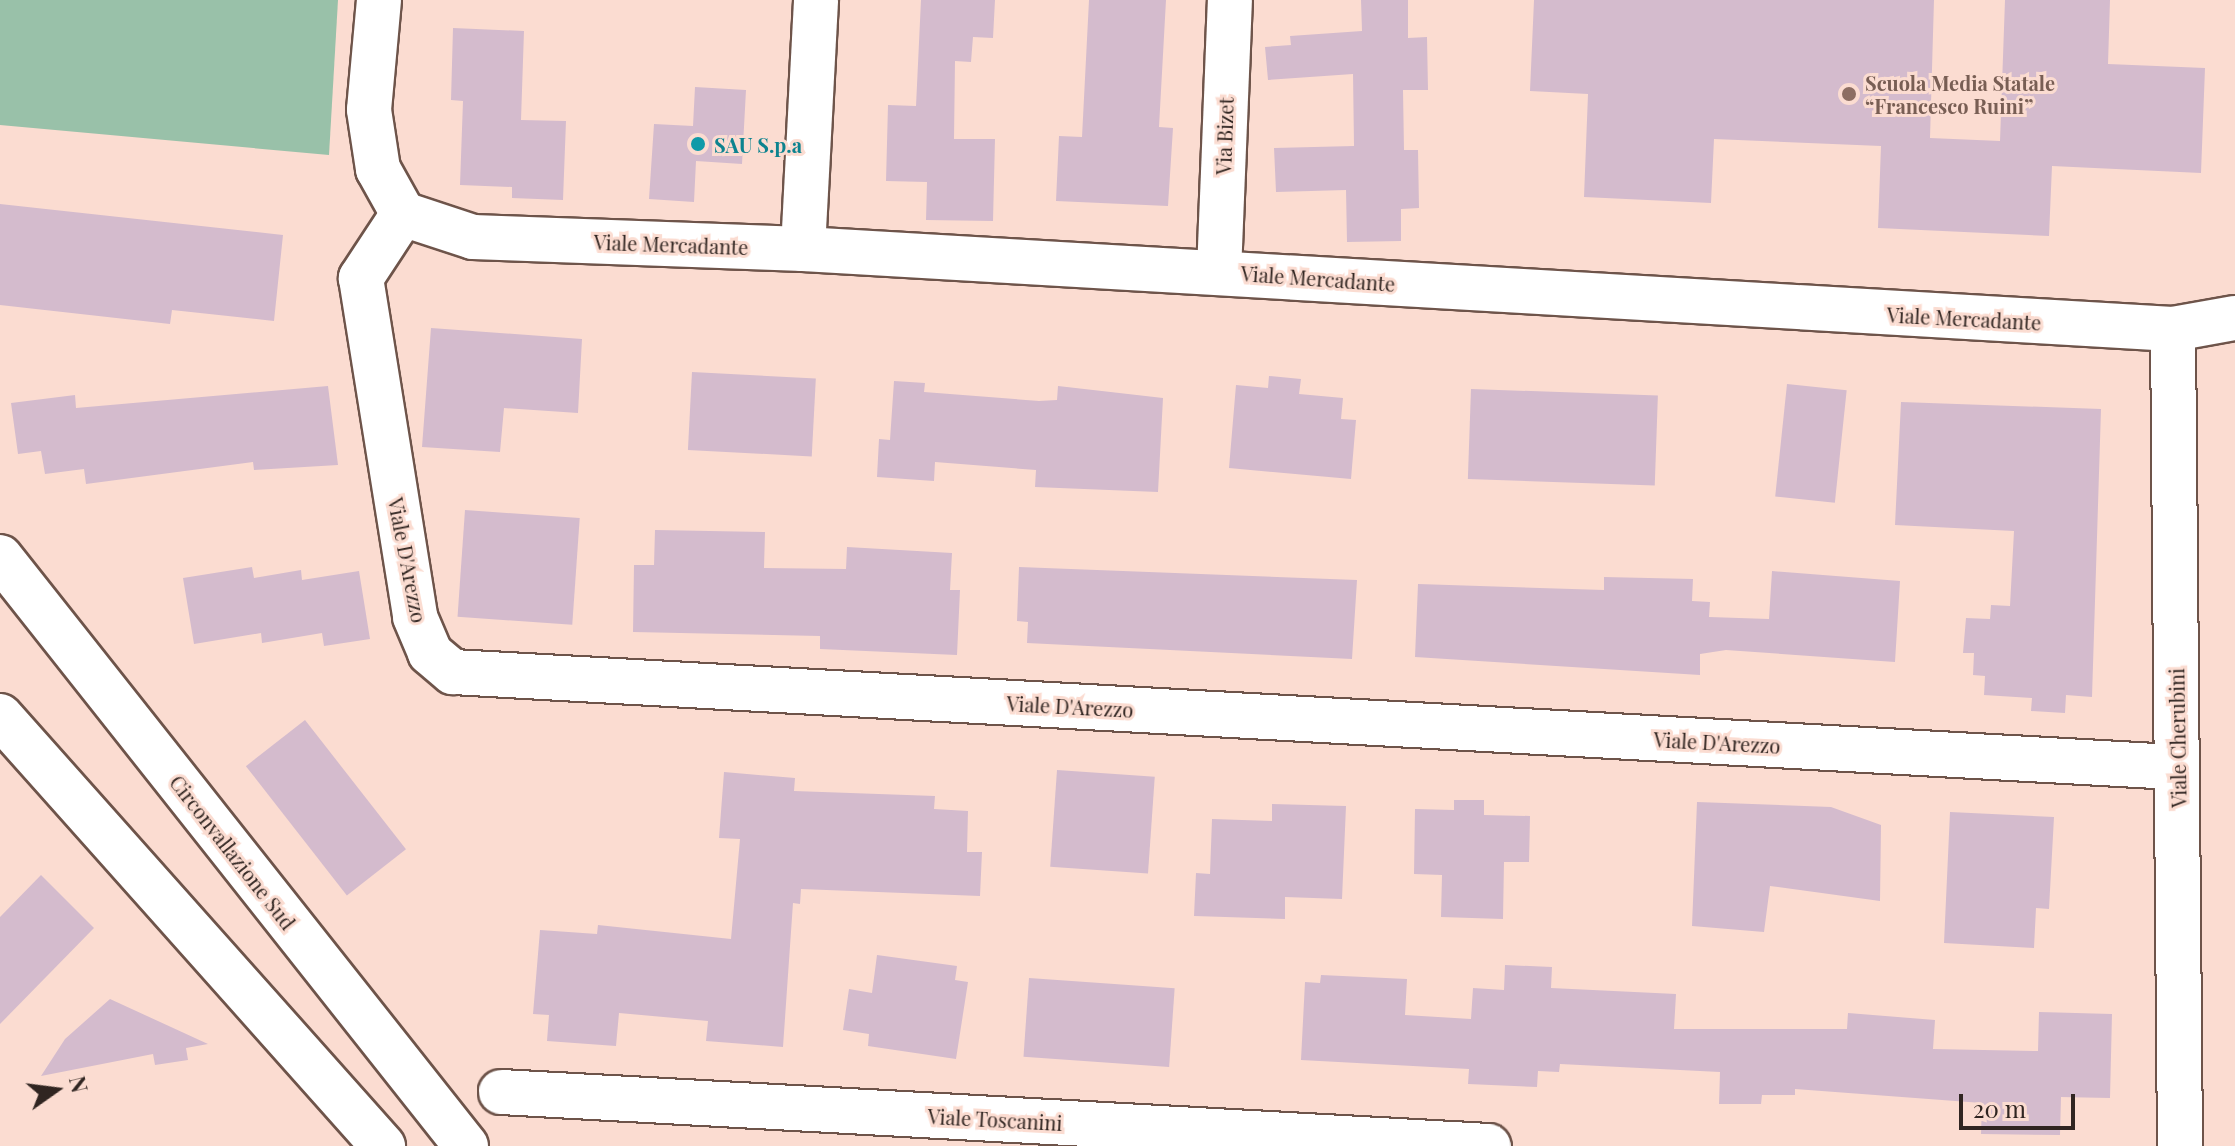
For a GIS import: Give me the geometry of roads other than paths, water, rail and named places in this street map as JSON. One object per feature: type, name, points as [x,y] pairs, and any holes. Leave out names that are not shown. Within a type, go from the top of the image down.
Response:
[{"type":"street","points":[[379,0],[369,110],[378,169],[403,214]]},
{"type":"street","points":[[803,249],[816,0]]},
{"type":"street","name":"Via Bizet","points":[[1219,272],[1230,0]]},
{"type":"street","name":"Viale Mercadante","points":[[403,214],[473,237],[803,249],[2173,329],[2235,318]]},
{"type":"street","name":"Viale D'Arezzo","points":[[403,214],[361,278],[415,617],[430,653],[453,672],[2176,767]]},
{"type":"street","name":"Viale Cherubini","points":[[2173,329],[2180,1146]]},
{"type":"street","name":"Circonvallazione Sud","points":[[0,557],[466,1146]]},
{"type":"street","points":[[0,716],[383,1146]]},
{"type":"street","name":"Viale Toscanini","points":[[501,1092],[1489,1146]]},
{"type":"place","name":"Scuola Media Statale “Francesco Ruini”","points":[[1849,94]]},
{"type":"place","name":"SAU S.p.a","points":[[698,144]]}]
